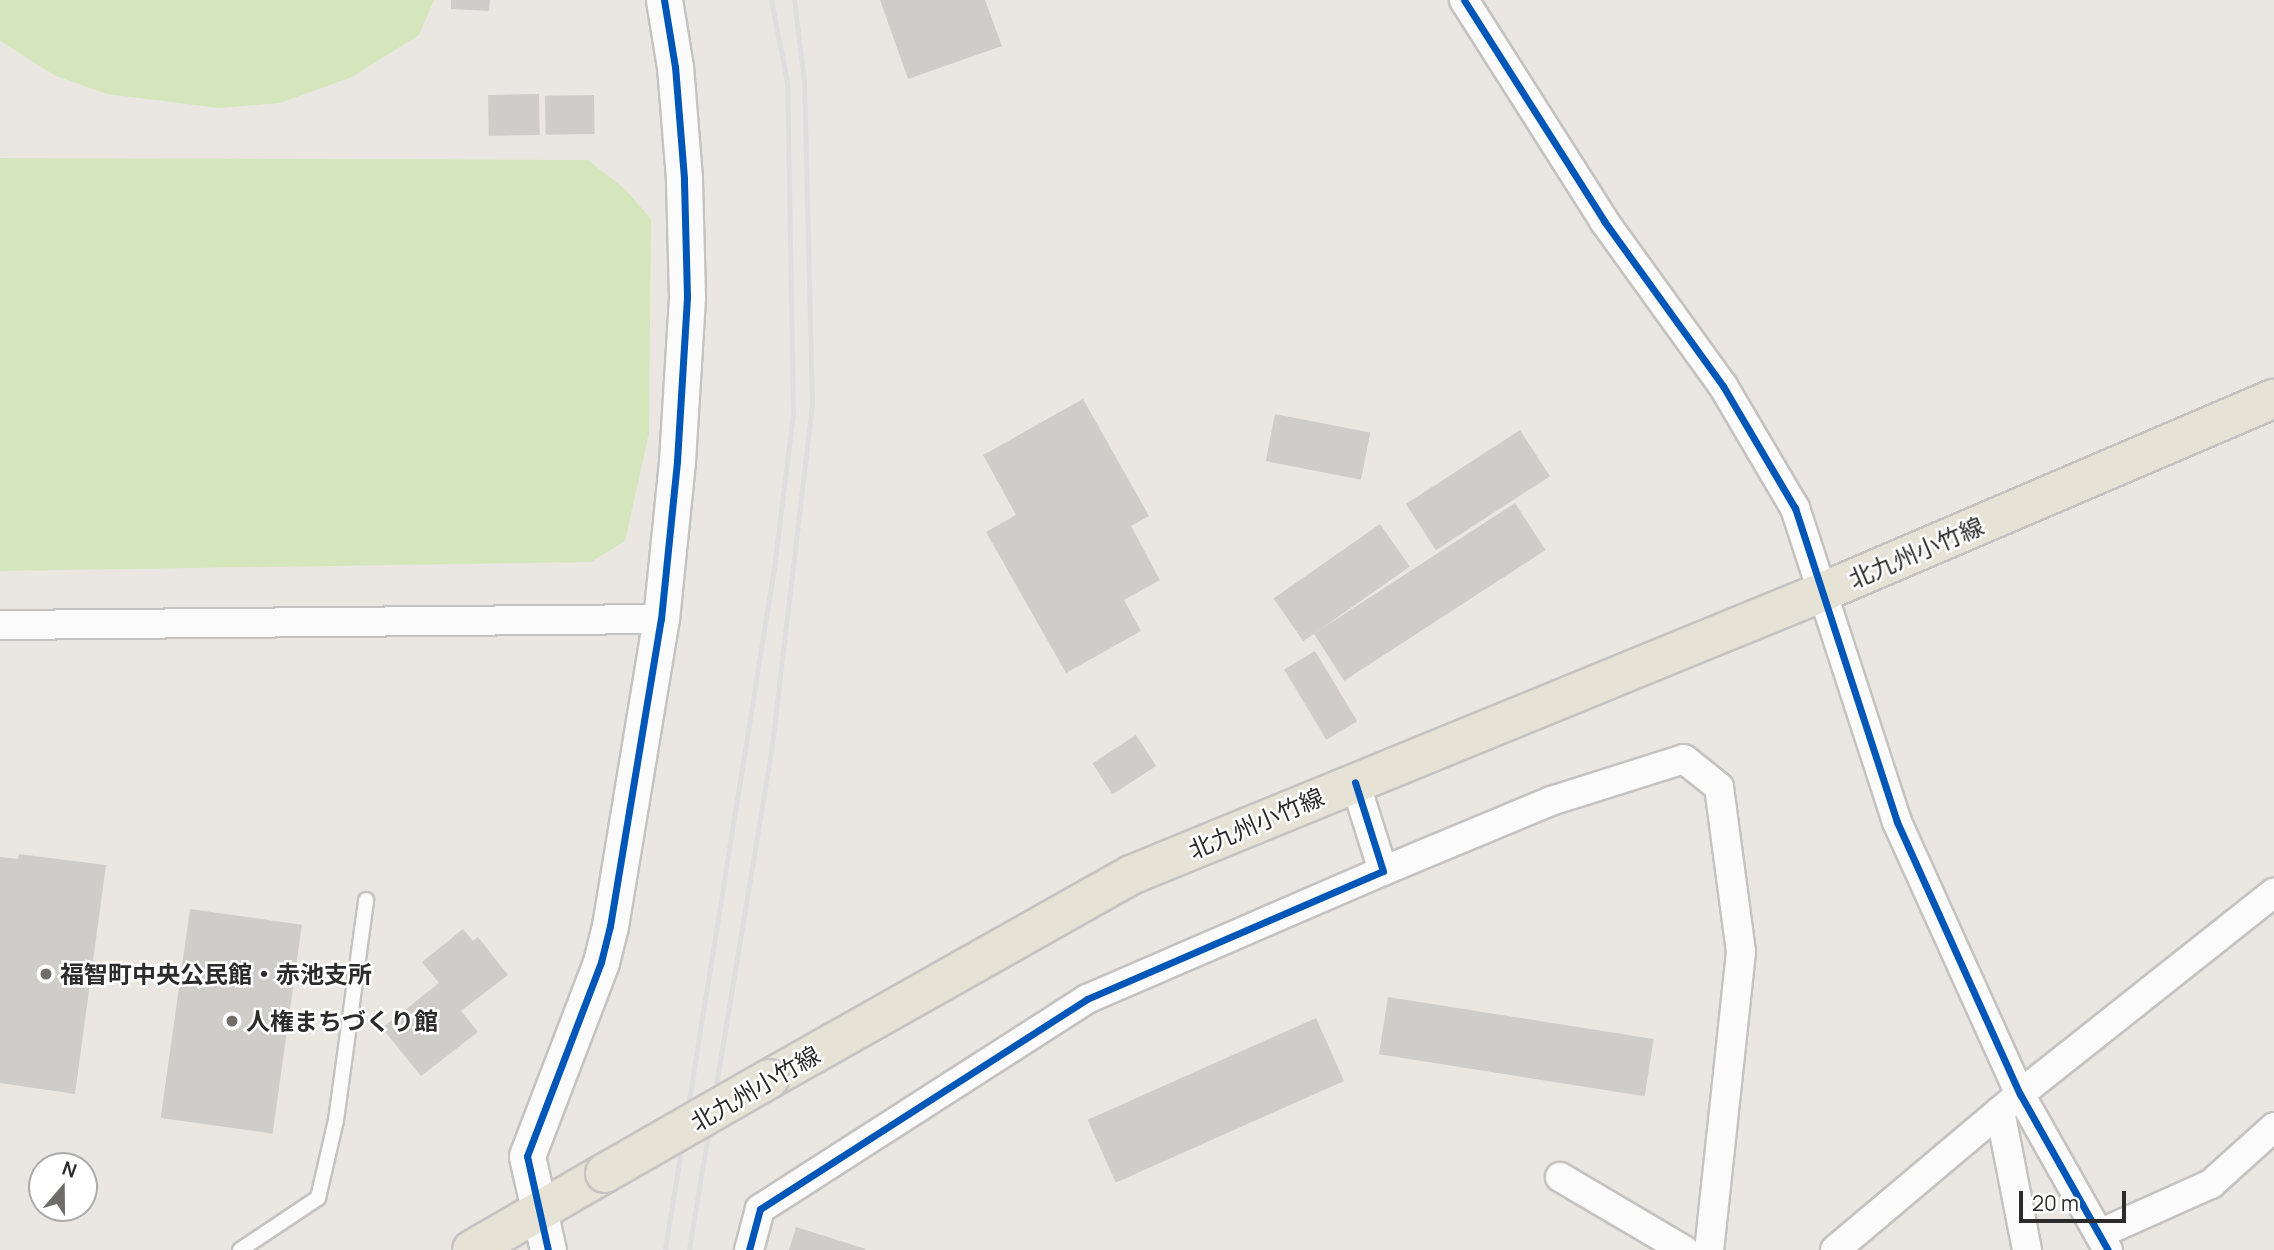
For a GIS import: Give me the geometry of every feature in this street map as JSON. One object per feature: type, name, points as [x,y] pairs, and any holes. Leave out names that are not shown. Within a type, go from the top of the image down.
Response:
[{"type":"main road","name":"北九州小竹線","points":[[472,1250],[1130,875],[1825,591],[2274,399]]},
{"type":"street","points":[[548,1250],[542,1211],[527,1156],[529,1144],[607,938],[661,619],[687,296],[683,164],[664,0]]},
{"type":"street","points":[[1464,0],[1604,221],[1723,386],[1794,508],[1825,591],[1897,822],[2010,1103],[2104,1242],[2211,1184],[2274,1127]]},
{"type":"street","points":[[0,625],[661,619]]},
{"type":"street","points":[[749,1250],[760,1209],[1087,999],[1551,801],[1684,759],[1719,788],[1741,952],[1709,1250]]},
{"type":"street","points":[[1354,782],[1383,871]]},
{"type":"street","points":[[1835,1250],[2010,1103],[2274,893]]},
{"type":"street","points":[[2010,1103],[2027,1250]]},
{"type":"street","points":[[1560,1177],[1684,1250]]},
{"type":"lane","points":[[240,1250],[318,1198],[336,1120],[366,900]]},
{"type":"green space","points":[[0,0],[434,0],[419,35],[352,77],[280,103],[219,108],[107,94],[56,76],[0,41]]},
{"type":"green space","points":[[0,158],[588,160],[625,189],[651,219],[649,433],[625,541],[591,562],[0,571]]},
{"type":"building","points":[[451,0],[490,0],[489,11],[451,9]]},
{"type":"building","points":[[880,0],[985,0],[1002,46],[908,79]]},
{"type":"building","points":[[539,94],[540,135],[489,136],[488,95]]},
{"type":"building","points":[[594,95],[595,134],[546,135],[545,96]]},
{"type":"building","points":[[1083,399],[1149,516],[1131,526],[1160,580],[1124,600],[1141,631],[1066,673],[986,532],[1016,515],[983,455]]},
{"type":"building","points":[[1275,414],[1370,433],[1361,480],[1266,461]]},
{"type":"building","points":[[1520,430],[1550,476],[1436,550],[1406,504]]},
{"type":"building","points":[[1515,503],[1545,550],[1344,681],[1314,634]]},
{"type":"building","points":[[1380,524],[1410,567],[1303,641],[1274,599]]},
{"type":"building","points":[[1315,651],[1357,721],[1326,740],[1284,670]]},
{"type":"building","points":[[1136,735],[1156,766],[1113,794],[1092,763]]},
{"type":"building","name":"福智町中央公民館・赤池支所","points":[[19,854],[106,865],[75,1094],[0,1083],[0,857],[18,859]]},
{"type":"building","name":"人権まちづくり館","points":[[190,909],[302,925],[273,1134],[161,1118]]},
{"type":"building","points":[[463,929],[473,941],[478,937],[508,975],[461,1011],[478,1032],[421,1076],[382,1028],[439,983],[422,962]]},
{"type":"building","points":[[1388,997],[1654,1039],[1645,1096],[1379,1054]]},
{"type":"building","points":[[1316,1018],[1344,1081],[1116,1183],[1088,1120]]},
{"type":"building","points":[[796,1227],[866,1249],[789,1250]]},
{"type":"railway","points":[[665,1250],[774,568],[793,413],[787,82],[771,0]]},
{"type":"railway","points":[[689,1250],[772,745],[812,404],[804,81],[794,0]]},
{"type":"cycle path","points":[[548,1250],[527,1156],[601,962],[610,926],[661,619],[677,461],[687,296],[684,178],[675,67],[664,0]]},
{"type":"cycle path","points":[[1464,0],[1604,221],[1723,386],[1795,508],[1897,822],[2020,1094],[2108,1250]]},
{"type":"cycle path","points":[[749,1250],[760,1209],[1087,999],[1383,871],[1355,782]]},
{"type":"place","name":"福智町中央公民館・赤池支所","points":[[46,974]]},
{"type":"place","name":"人権まちづくり館","points":[[232,1021]]}]
